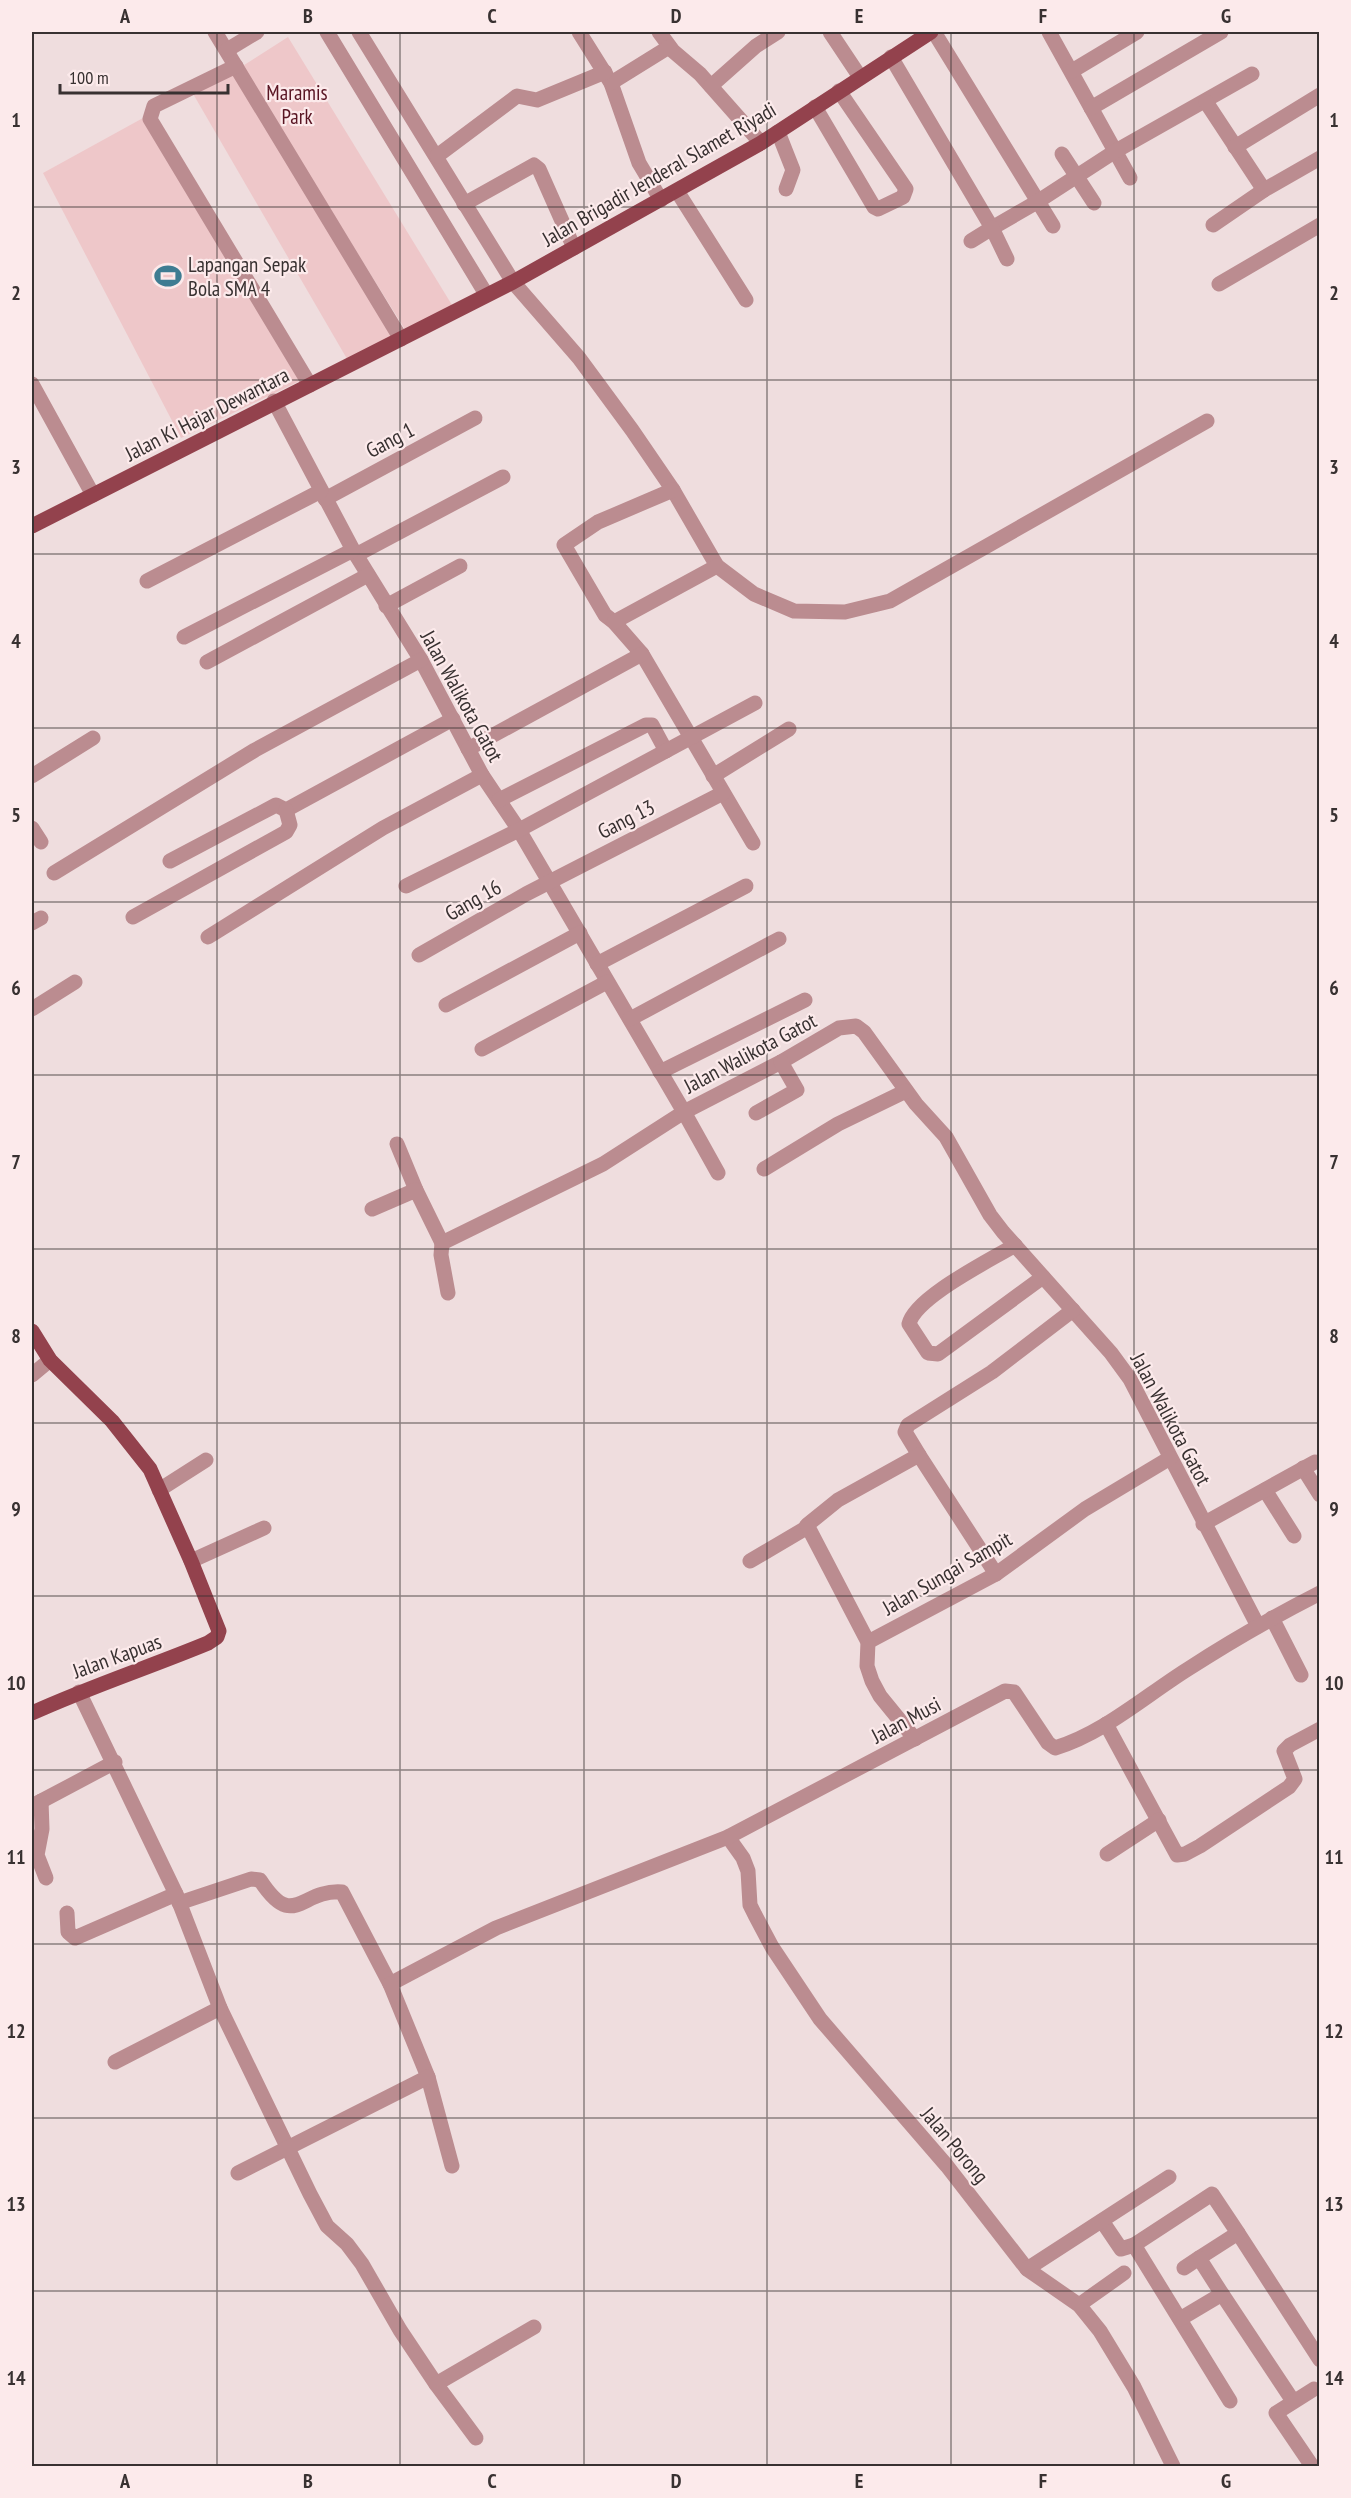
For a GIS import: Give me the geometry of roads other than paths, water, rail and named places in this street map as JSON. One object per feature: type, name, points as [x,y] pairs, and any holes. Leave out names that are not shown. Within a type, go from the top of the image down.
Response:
[{"type":"main road","name":"Jalan Brigadir Jenderal Slamet Riyadi","points":[[401,339],[513,282],[760,143],[932,32]]},
{"type":"main road","name":"Jalan Ki Hajar Dewantara","points":[[33,522],[93,495],[274,401],[401,339]]},
{"type":"main road","points":[[32,1331],[50,1360],[112,1420],[150,1469],[191,1561]]},
{"type":"main road","name":"Jalan Kapuas","points":[[32,1713],[81,1696],[217,1637],[217,1624],[191,1561]]},
{"type":"street","points":[[215,32],[401,339]]},
{"type":"street","points":[[227,50],[257,32]]},
{"type":"street","points":[[327,32],[486,294]]},
{"type":"street","points":[[360,32],[513,282],[579,358],[673,490],[717,566],[754,594],[794,611],[845,612],[890,601],[1207,421]]},
{"type":"street","points":[[579,32],[608,77],[639,164],[661,200]]},
{"type":"street","points":[[659,32],[669,47],[711,86],[760,143]]},
{"type":"street","points":[[711,86],[756,46],[778,32]]},
{"type":"street","points":[[830,32],[860,77]]},
{"type":"street","points":[[932,32],[1053,226]]},
{"type":"street","points":[[1049,32],[1130,178]]},
{"type":"street","points":[[1072,70],[1137,32]]},
{"type":"street","points":[[1091,108],[1221,32]]},
{"type":"street","points":[[437,156],[517,96],[537,100],[608,77],[669,47]]},
{"type":"street","points":[[891,57],[992,228],[1007,259]]},
{"type":"street","points":[[236,65],[154,106],[150,119],[310,385]]},
{"type":"street","points":[[971,241],[1078,177],[1114,152],[1252,74]]},
{"type":"street","points":[[815,107],[874,207],[878,209],[903,197],[906,189],[839,91]]},
{"type":"street","points":[[1235,147],[1320,95]]},
{"type":"street","points":[[1206,102],[1264,190]]},
{"type":"street","points":[[778,132],[793,170],[786,189]]},
{"type":"street","points":[[1062,154],[1094,203]]},
{"type":"street","points":[[1213,225],[1264,190],[1320,158]]},
{"type":"street","points":[[464,204],[534,165],[539,169],[574,248]]},
{"type":"street","points":[[676,191],[746,300]]},
{"type":"street","points":[[1219,284],[1320,225]]},
{"type":"street","points":[[32,384],[93,495]]},
{"type":"street","name":"Jalan Walikota Gatot","points":[[274,401],[323,495],[386,606],[421,660],[482,775],[519,830],[684,1112],[781,1062],[839,1028],[856,1026],[864,1032],[906,1091],[946,1137],[990,1215],[1111,1353],[1130,1379],[1203,1524],[1258,1626]]},
{"type":"street","name":"Gang 1","points":[[147,580],[475,418]]},
{"type":"street","points":[[184,637],[503,477]]},
{"type":"street","points":[[673,490],[598,522],[564,545],[605,615],[642,654],[753,843]]},
{"type":"street","points":[[386,606],[460,566]]},
{"type":"street","points":[[614,622],[717,566]]},
{"type":"street","points":[[207,662],[368,575]]},
{"type":"street","points":[[468,749],[642,654]]},
{"type":"street","points":[[54,873],[255,750],[421,660]]},
{"type":"street","points":[[406,886],[519,830],[755,703]]},
{"type":"street","points":[[286,810],[453,719]]},
{"type":"street","points":[[499,800],[646,725],[652,725],[666,751]]},
{"type":"street","points":[[714,776],[789,729]]},
{"type":"street","points":[[32,776],[93,738]]},
{"type":"street","points":[[208,937],[383,828],[482,775]]},
{"type":"street","name":"Gang 13","points":[[549,882],[723,793]]},
{"type":"street","points":[[133,917],[286,832],[290,825],[286,810],[276,805],[170,861]]},
{"type":"street","points":[[32,828],[41,842]]},
{"type":"street","name":"Gang 16","points":[[419,955],[549,882]]},
{"type":"street","points":[[597,964],[746,886]]},
{"type":"street","points":[[446,1005],[580,933]]},
{"type":"street","points":[[630,1019],[779,939]]},
{"type":"street","points":[[32,1010],[75,982]]},
{"type":"street","points":[[482,1049],[608,982]]},
{"type":"street","points":[[660,1072],[804,1000]]},
{"type":"street","points":[[756,1113],[797,1090],[781,1062]]},
{"type":"street","points":[[764,1169],[838,1124],[906,1091]]},
{"type":"street","points":[[442,1243],[603,1164],[684,1112],[718,1173]]},
{"type":"street","points":[[397,1144],[442,1243],[441,1255],[447,1293]]},
{"type":"street","points":[[372,1209],[416,1190]]},
{"type":"street","points":[[1015,1245],[935,1295],[910,1316],[909,1324],[928,1353],[938,1354],[1043,1277]]},
{"type":"street","points":[[996,1574],[906,1437],[905,1432],[908,1425],[992,1372],[1073,1310]]},
{"type":"street","points":[[32,1376],[50,1360]]},
{"type":"street","points":[[750,1561],[806,1528],[838,1500],[919,1455]]},
{"type":"street","name":"Jalan Sungai Sampit","points":[[915,1739],[880,1696],[872,1681],[867,1666],[868,1642],[996,1574],[1085,1509],[1170,1458]]},
{"type":"street","points":[[159,1490],[206,1460]]},
{"type":"street","points":[[1203,1524],[1309,1465],[1320,1495]]},
{"type":"street","points":[[1265,1490],[1294,1536]]},
{"type":"street","points":[[191,1561],[264,1528]]},
{"type":"street","points":[[806,1528],[840,1584],[868,1642]]},
{"type":"street","name":"Jalan Musi","points":[[390,1984],[496,1928],[728,1837],[1005,1691],[1014,1692],[1048,1743],[1054,1748],[1106,1724],[1189,1668],[1258,1626],[1320,1593]]},
{"type":"street","points":[[1272,1618],[1301,1675]]},
{"type":"street","points":[[81,1696],[115,1762],[178,1899],[220,2008],[327,2226],[347,2244],[362,2264],[400,2330],[476,2438]]},
{"type":"street","points":[[1106,1724],[1177,1855],[1185,1854],[1200,1846],[1289,1787],[1295,1779],[1284,1751],[1290,1745],[1320,1728]]},
{"type":"street","points":[[46,1878],[37,1855],[43,1821],[36,1804],[115,1762]]},
{"type":"street","points":[[1107,1854],[1159,1820]]},
{"type":"street","name":"Jalan Porong","points":[[728,1837],[743,1858],[748,1871],[750,1905],[794,1982],[838,2042],[947,2166],[1027,2270],[1079,2306],[1100,2331],[1128,2378],[1169,2465]]},
{"type":"street","points":[[67,1913],[68,1932],[75,1938],[178,1899],[251,1879],[260,1880],[277,1903],[288,1907],[328,1893],[342,1892],[390,1984],[428,2077],[452,2166]]},
{"type":"street","points":[[115,2062],[220,2008]]},
{"type":"street","points":[[238,2173],[428,2077]]},
{"type":"street","points":[[1027,2270],[1170,2177]]},
{"type":"street","points":[[1102,2221],[1121,2249],[1134,2245],[1210,2194],[1320,2360]]},
{"type":"street","points":[[1184,2268],[1238,2233]]},
{"type":"street","points":[[1134,2245],[1230,2401]]},
{"type":"street","points":[[1199,2258],[1293,2401]]},
{"type":"street","points":[[1079,2306],[1124,2273]]},
{"type":"street","points":[[1180,2319],[1222,2294]]},
{"type":"street","points":[[436,2384],[534,2327]]},
{"type":"street","points":[[1312,2466],[1276,2413],[1293,2401],[1318,2391]]},
{"type":"place","name":"Lapangan Sepak Bola SMA 4","points":[[168,276]]},
{"type":"park label","name":"Maramis Park","points":[[297,104]]}]
